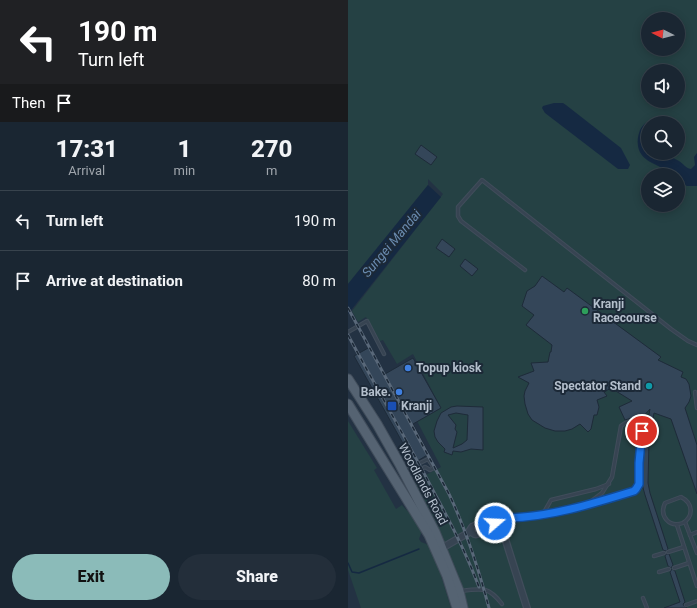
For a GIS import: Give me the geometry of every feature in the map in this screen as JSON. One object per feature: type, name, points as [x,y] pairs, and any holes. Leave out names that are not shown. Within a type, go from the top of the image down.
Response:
[{"type":"main road","name":"Woodlands Road","points":[[348,379],[377,424],[405,474],[442,548],[459,591],[463,608]]},
{"type":"main road","name":"Woodlands Road","points":[[348,404],[429,534],[447,576],[457,608]]},
{"type":"street","points":[[442,548],[471,533],[493,517],[497,512],[501,512],[506,515],[504,532],[527,608]]},
{"type":"street","points":[[493,517],[496,524],[504,532]]},
{"type":"street","points":[[477,528],[496,524],[502,525],[506,521]]},
{"type":"street","points":[[471,533],[477,534],[477,528]]},
{"type":"lane","points":[[525,270],[461,222],[458,216],[458,207],[482,180],[671,329],[697,346]]},
{"type":"lane","points":[[348,332],[367,321],[384,354]]},
{"type":"lane","points":[[695,392],[697,408]]},
{"type":"lane","points":[[506,521],[586,505],[634,491],[639,486],[642,425],[639,422],[633,420],[620,426],[614,470],[609,484],[602,493],[586,505]]},
{"type":"lane","points":[[428,459],[434,468],[430,470],[425,467],[405,474],[428,459]]},
{"type":"lane","points":[[542,515],[551,500],[609,484]]},
{"type":"lane","points":[[681,497],[688,501],[691,508],[690,516],[685,522],[677,525],[667,521],[663,514],[663,506],[664,503],[681,497]]},
{"type":"lane","points":[[685,522],[697,553]]},
{"type":"lane","points":[[677,525],[697,586]]},
{"type":"lane","points":[[690,535],[697,532]]},
{"type":"lane","points":[[668,552],[684,547]]},
{"type":"lane","points":[[654,556],[664,553]]},
{"type":"lane","points":[[674,568],[689,562]]},
{"type":"lane","points":[[659,572],[669,569]]},
{"type":"lane","points":[[459,591],[487,590],[495,595],[502,604]]},
{"type":"lane","points":[[643,598],[647,608]]},
{"type":"lane","points":[[686,605],[697,600]]},
{"type":"green space","name":"Kranji Racecourse","points":[[348,0],[697,0],[697,608],[466,608],[414,481],[441,467],[417,421],[441,408],[413,354],[397,364],[383,340],[380,341],[366,317],[358,322],[352,311],[443,194],[428,179],[428,185],[348,284]]},
{"type":"green space","points":[[348,421],[377,468],[374,470],[396,509],[402,505],[420,525],[422,531],[419,539],[421,542],[429,545],[439,569],[451,608],[361,608],[348,570]]},
{"type":"water","points":[[554,103],[563,103],[566,105],[621,148],[630,165],[628,169],[618,169],[545,113],[542,108],[543,106]]},
{"type":"water","points":[[641,129],[641,153],[638,146],[638,136]]},
{"type":"water","points":[[697,153],[697,186],[685,185],[685,168],[662,168],[647,160],[677,160],[691,169],[695,165],[694,157]]},
{"type":"water","name":"Sungei Mandai","points":[[428,185],[441,197],[348,314],[348,284]]},
{"type":"building","points":[[421,145],[437,157],[431,165],[415,154]]},
{"type":"building","points":[[442,239],[455,249],[449,257],[436,248]]},
{"type":"building","points":[[465,259],[478,269],[472,276],[460,266]]},
{"type":"building","name":"Spectator Stand","points":[[542,276],[564,292],[567,288],[661,357],[658,360],[683,372],[681,377],[686,379],[689,384],[691,396],[685,408],[697,445],[697,494],[671,419],[654,413],[649,441],[648,483],[668,549],[666,551],[663,550],[642,484],[644,441],[650,409],[640,420],[632,418],[625,420],[619,407],[632,401],[611,388],[604,392],[607,396],[597,400],[599,407],[597,415],[594,415],[591,429],[588,432],[580,424],[565,431],[555,431],[545,428],[532,420],[528,414],[524,396],[529,383],[518,377],[534,371],[531,363],[548,362],[552,345],[526,325],[534,315],[522,306],[527,291],[535,286]]},
{"type":"building","points":[[370,347],[385,374],[413,358],[441,408],[413,424],[429,454],[414,463],[354,356]]},
{"type":"building","points":[[451,407],[483,407],[483,450],[471,449],[461,452],[453,451],[452,455],[444,452],[445,449],[438,442],[434,431],[441,413]],"holes":[[[456,413],[468,415],[467,440],[453,448],[457,432],[455,429],[456,425],[448,415]]]},
{"type":"building","points":[[666,554],[669,554],[673,565],[671,568],[668,566],[665,556]]},
{"type":"building","points":[[672,569],[675,571],[685,602],[683,604],[687,608],[664,608],[680,602],[670,572]]},
{"type":"waterway","points":[[348,563],[352,572],[359,573],[419,549]]},
{"type":"railway","points":[[348,308],[449,494],[472,550],[489,608]]},
{"type":"railway","points":[[348,335],[448,518],[479,587]]},
{"type":"place","name":"Kranji Racecourse","points":[[585,311]]},
{"type":"place","name":"Topup kiosk","points":[[408,368]]},
{"type":"place","name":"Spectator Stand","points":[[649,386]]},
{"type":"place","name":"Bake.","points":[[399,392]]},
{"type":"place","name":"Kranji","points":[[392,406]]},
{"type":"route","points":[[495,523],[502,525],[506,522],[507,518],[527,518],[542,515],[586,505],[634,491],[639,486],[639,463],[642,431]]}]
